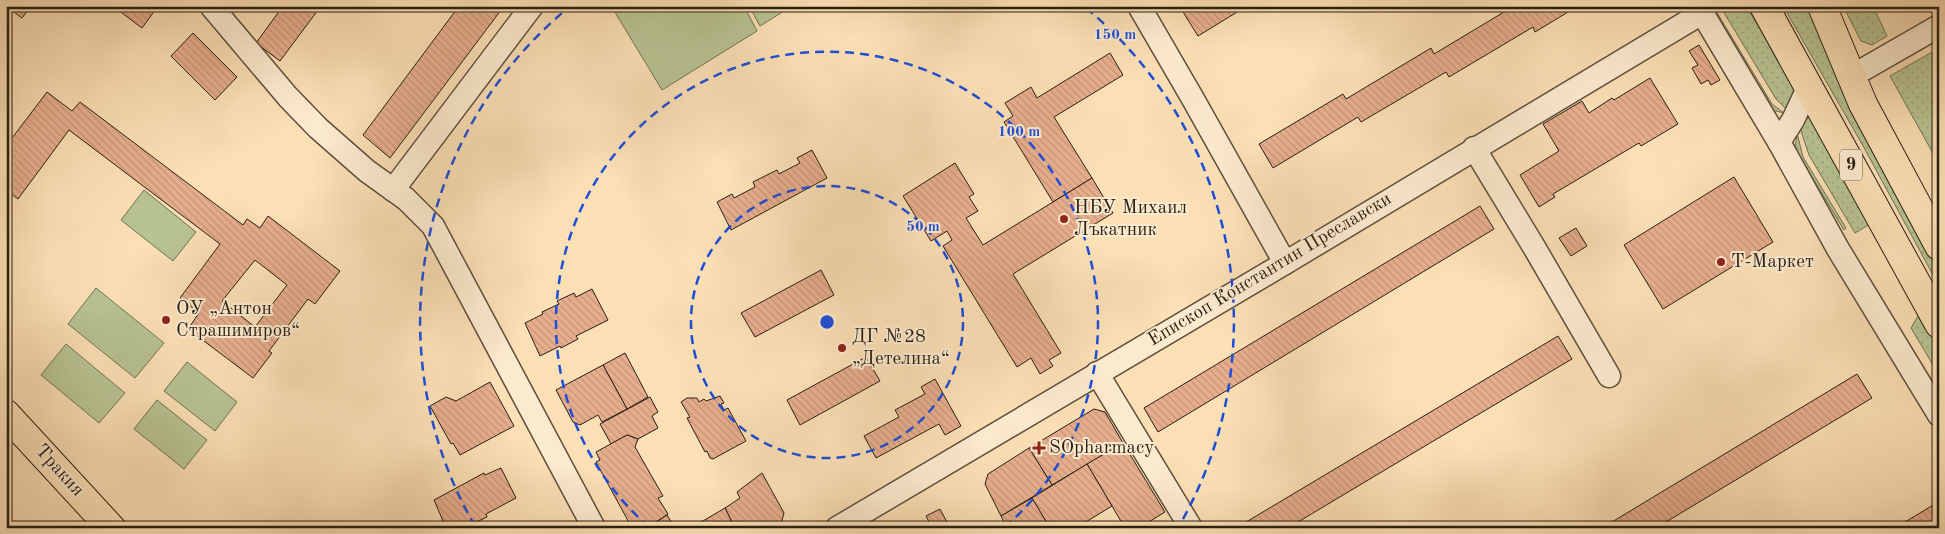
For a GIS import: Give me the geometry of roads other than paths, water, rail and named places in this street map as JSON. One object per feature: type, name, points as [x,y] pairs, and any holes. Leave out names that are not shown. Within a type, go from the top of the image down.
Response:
[{"type":"main road","name":"9","points":[[1764,6],[1939,324]]},
{"type":"main road","name":"9","points":[[1822,6],[1863,104],[1939,246]]},
{"type":"main road","name":"Тракия","points":[[6,414],[111,528]]},
{"type":"street","points":[[211,6],[288,97],[318,128],[367,171],[406,198],[433,226],[594,528]]},
{"type":"street","points":[[393,190],[532,6]]},
{"type":"street","points":[[1139,6],[1285,263]]},
{"type":"street","points":[[1700,9],[1779,142],[1838,249],[1939,415]]},
{"type":"street","name":"Епископ Константин Преславски","points":[[837,528],[1285,263],[1700,9]]},
{"type":"street","points":[[1852,76],[1939,26]]},
{"type":"street","points":[[1779,142],[1793,120],[1809,86]]},
{"type":"street","points":[[1474,148],[1609,376]]},
{"type":"street","points":[[1097,373],[1191,528]]},
{"type":"place","name":"НБУ Михаил Лъкатник","points":[[1064,219]]},
{"type":"place","name":"Т-Маркет","points":[[1721,262]]},
{"type":"place","name":"ОУ „Антон Страшимиров“","points":[[166,320]]},
{"type":"place","name":"ДГ №28 „Детелина“","points":[[842,348]]},
{"type":"place","name":"SOpharmacy","points":[[1039,448]]}]
